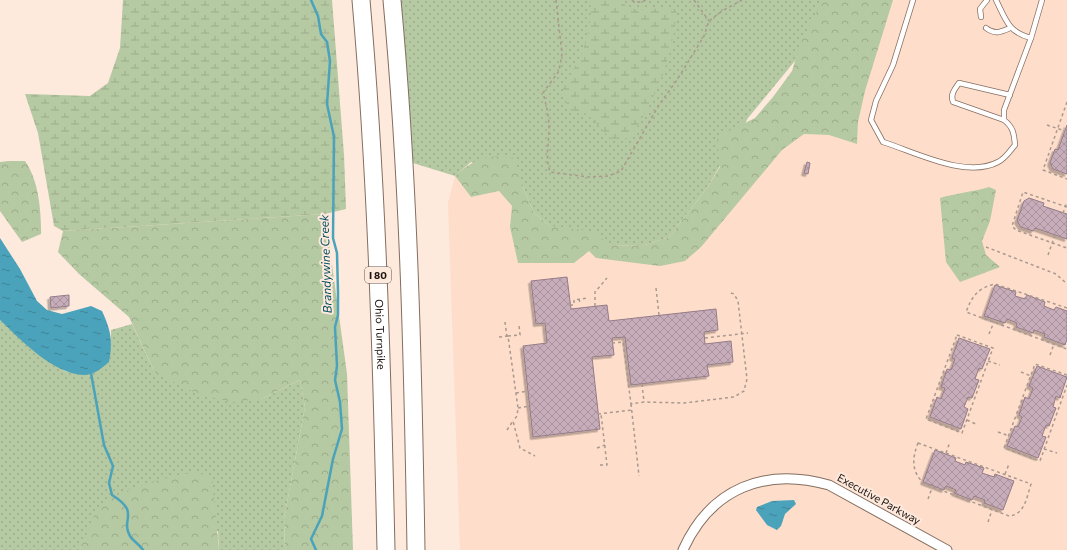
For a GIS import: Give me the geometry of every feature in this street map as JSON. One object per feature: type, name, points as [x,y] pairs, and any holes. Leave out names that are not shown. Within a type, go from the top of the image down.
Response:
[{"type":"highway","name":"Ohio Turnpike","points":[[361,0],[373,155],[378,258],[386,550]]},
{"type":"highway","points":[[392,0],[401,116],[408,254],[416,550]]},
{"type":"street","name":"Executive Parkway","points":[[683,550],[692,532],[707,512],[726,497],[743,487],[764,480],[787,477],[809,479],[829,485],[946,550]]},
{"type":"lane","points":[[912,0],[893,65],[876,101],[870,120],[883,142],[939,161],[972,169],[999,162],[1015,145],[1014,132],[1011,125],[1004,120],[953,102],[951,98],[959,83],[1010,95]]},
{"type":"lane","points":[[981,17],[980,9],[987,0]]},
{"type":"lane","points":[[996,0],[1010,28],[1018,34],[1031,38]]},
{"type":"lane","points":[[1004,120],[1004,110],[1031,38],[1042,0]]},
{"type":"lane","points":[[986,28],[992,32],[998,33],[1010,28]]},
{"type":"path","points":[[556,0],[562,54],[559,71],[544,93],[549,128],[547,164],[550,172],[588,177],[608,176],[620,171],[658,105],[677,80],[704,36],[709,21],[722,11],[742,0]]},
{"type":"path","points":[[632,0],[634,2],[642,2],[646,0]]},
{"type":"path","points":[[694,0],[709,21]]},
{"type":"path","points":[[1067,102],[1043,170],[1067,179]]},
{"type":"path","points":[[1046,125],[1065,131]]},
{"type":"path","points":[[1066,207],[1023,192],[1012,226],[1016,230],[1067,248]]},
{"type":"path","points":[[1063,213],[1067,202]]},
{"type":"path","points":[[1048,255],[1055,235]]},
{"type":"path","points":[[986,248],[1056,274],[1067,284]]},
{"type":"path","points":[[595,306],[595,292],[607,278]]},
{"type":"path","points":[[1067,308],[1000,284],[985,287],[972,297],[966,312],[1067,349]]},
{"type":"path","points":[[656,288],[659,315]]},
{"type":"path","points":[[631,404],[644,402],[684,403],[734,397],[744,391],[747,379],[736,296],[732,292],[728,292]]},
{"type":"path","points":[[570,305],[574,305],[574,300],[588,298]]},
{"type":"path","points":[[579,299],[580,303]]},
{"type":"path","points":[[505,322],[518,408],[517,416],[507,430]]},
{"type":"path","points":[[989,334],[994,322]]},
{"type":"path","points":[[499,337],[520,335],[519,324]]},
{"type":"path","points":[[705,338],[748,333]]},
{"type":"path","points":[[957,335],[993,348],[988,360],[976,390],[962,433],[926,419],[943,378],[957,335]]},
{"type":"path","points":[[612,343],[623,342],[639,476]]},
{"type":"path","points":[[1050,355],[1054,344]]},
{"type":"path","points":[[988,360],[1000,365]]},
{"type":"path","points":[[1067,375],[1035,364],[1021,406],[1004,448],[1040,461],[1067,385]]},
{"type":"path","points":[[1021,372],[1031,376]]},
{"type":"path","points":[[642,384],[644,402]]},
{"type":"path","points":[[516,393],[528,391]]},
{"type":"path","points":[[518,408],[530,406]]},
{"type":"path","points":[[600,465],[607,464],[600,414],[632,410]]},
{"type":"path","points":[[967,420],[978,425]]},
{"type":"path","points":[[513,422],[520,448],[536,456]]},
{"type":"path","points":[[998,432],[1009,436]]},
{"type":"path","points":[[946,453],[950,442]]},
{"type":"path","points":[[918,443],[946,453],[1031,484],[1022,508],[1013,516],[932,488],[922,482],[916,472],[913,457],[918,443]]},
{"type":"path","points":[[597,448],[605,445]]},
{"type":"path","points":[[1044,449],[1057,453]]},
{"type":"path","points":[[1006,474],[1009,464]]},
{"type":"path","points":[[928,499],[932,488]]},
{"type":"path","points":[[988,522],[992,510]]},
{"type":"shaded area","points":[[893,0],[1067,0],[1067,550],[460,550],[448,203],[455,176],[471,197],[499,191],[512,207],[510,227],[518,263],[574,263],[589,251],[723,218],[782,150],[804,134],[829,135],[857,144],[858,122],[865,91]]},
{"type":"green space","points":[[123,0],[332,0],[344,155],[346,209],[325,214],[63,231],[54,226],[38,133],[25,94],[90,96],[108,83],[120,48]]},
{"type":"green space","points":[[398,0],[845,0],[748,118],[707,188],[669,237],[642,246],[611,245],[550,226],[534,213],[523,187],[471,162],[455,176],[413,163]]},
{"type":"green space","points":[[590,0],[621,0],[629,10],[670,8],[676,11],[672,44],[662,78],[639,124],[630,138],[611,139],[589,116],[568,111],[563,88],[580,57],[588,36],[591,13]]},
{"type":"green space","points":[[825,0],[893,0],[865,91],[858,122],[857,144],[829,135],[804,134],[782,150],[701,247],[685,261],[660,266],[596,258],[589,251],[574,263],[518,263],[510,227],[512,206],[499,191],[471,197],[455,176],[469,165],[482,159],[489,157],[514,158],[523,187],[534,213],[550,226],[591,231],[611,245],[642,246],[669,237],[707,188],[720,167],[717,137],[755,118],[773,97],[792,71],[801,42],[819,7]]},
{"type":"green space","points":[[25,161],[30,169],[38,196],[41,234],[22,242],[0,211],[0,162]]},
{"type":"green space","points":[[989,187],[996,190],[990,221],[982,241],[986,255],[1000,267],[960,282],[946,262],[940,198]]},
{"type":"green space","points":[[325,214],[347,374],[353,550],[285,550],[284,519],[305,407],[300,380],[261,399],[232,402],[198,394],[155,373],[129,317],[79,274],[58,252],[63,231]]},
{"type":"green space","points":[[0,320],[32,348],[67,372],[111,347],[111,330],[132,324],[155,373],[261,399],[300,380],[305,407],[284,519],[285,550],[219,550],[218,531],[95,515],[85,541],[79,550],[0,550]]},
{"type":"green space","points":[[196,472],[212,478],[219,550],[79,550],[95,514],[103,505],[127,491],[141,486],[171,477]]},
{"type":"water","points":[[0,238],[20,269],[37,301],[47,310],[62,314],[91,306],[102,311],[110,336],[111,348],[109,362],[98,371],[84,375],[61,369],[38,355],[0,320]]},
{"type":"water","points":[[794,500],[796,504],[785,514],[781,526],[777,530],[767,525],[756,510],[757,507],[772,501]]},
{"type":"building","points":[[1067,125],[1067,174],[1053,169],[1050,163],[1055,149],[1058,150]]},
{"type":"building","points":[[807,162],[810,163],[808,174],[804,173]]},
{"type":"building","points":[[1029,198],[1044,203],[1043,206],[1067,214],[1067,239],[1035,228],[1033,231],[1021,227],[1017,221],[1024,201]]},
{"type":"building","points":[[567,277],[571,309],[607,305],[609,321],[716,309],[718,330],[704,332],[705,344],[731,341],[733,362],[707,365],[709,376],[631,385],[625,337],[612,338],[614,355],[592,357],[600,429],[533,437],[523,346],[547,343],[545,323],[536,324],[531,281]]},
{"type":"building","points":[[995,285],[1016,292],[1015,296],[1025,299],[1027,295],[1045,302],[1044,306],[1054,310],[1056,307],[1067,311],[1067,339],[1065,345],[1044,337],[1045,334],[1034,330],[1033,333],[1016,327],[1017,323],[1007,319],[1005,323],[984,316]]},
{"type":"building","points":[[69,295],[69,306],[51,308],[50,297]]},
{"type":"building","points":[[959,338],[990,349],[982,369],[979,368],[975,379],[979,380],[972,398],[968,397],[964,407],[968,409],[961,429],[930,417],[937,397],[941,399],[945,388],[941,387],[947,369],[951,370],[955,359],[952,358]]},
{"type":"building","points":[[1037,366],[1067,377],[1060,398],[1056,396],[1053,407],[1056,408],[1049,426],[1046,425],[1042,436],[1046,437],[1038,458],[1007,446],[1015,426],[1018,427],[1022,417],[1019,415],[1025,397],[1029,399],[1033,388],[1029,386]]},
{"type":"building","points":[[935,450],[956,458],[955,461],[965,465],[966,462],[984,468],[982,473],[994,477],[995,474],[1014,481],[1003,510],[984,503],[985,500],[974,496],[972,500],[954,493],[956,490],[946,486],[944,490],[923,482]]},
{"type":"waterway","name":"Brandywine Creek","points":[[311,0],[318,16],[321,34],[327,42],[330,61],[327,104],[334,137],[333,238],[337,253],[338,292],[338,315],[335,327],[337,366],[335,380],[340,402],[342,429],[333,459],[322,516],[311,539],[316,550]]},
{"type":"waterway","points":[[91,373],[104,445],[113,466],[109,483],[112,495],[121,501],[126,507],[128,511],[127,525],[130,536],[143,550]]}]
